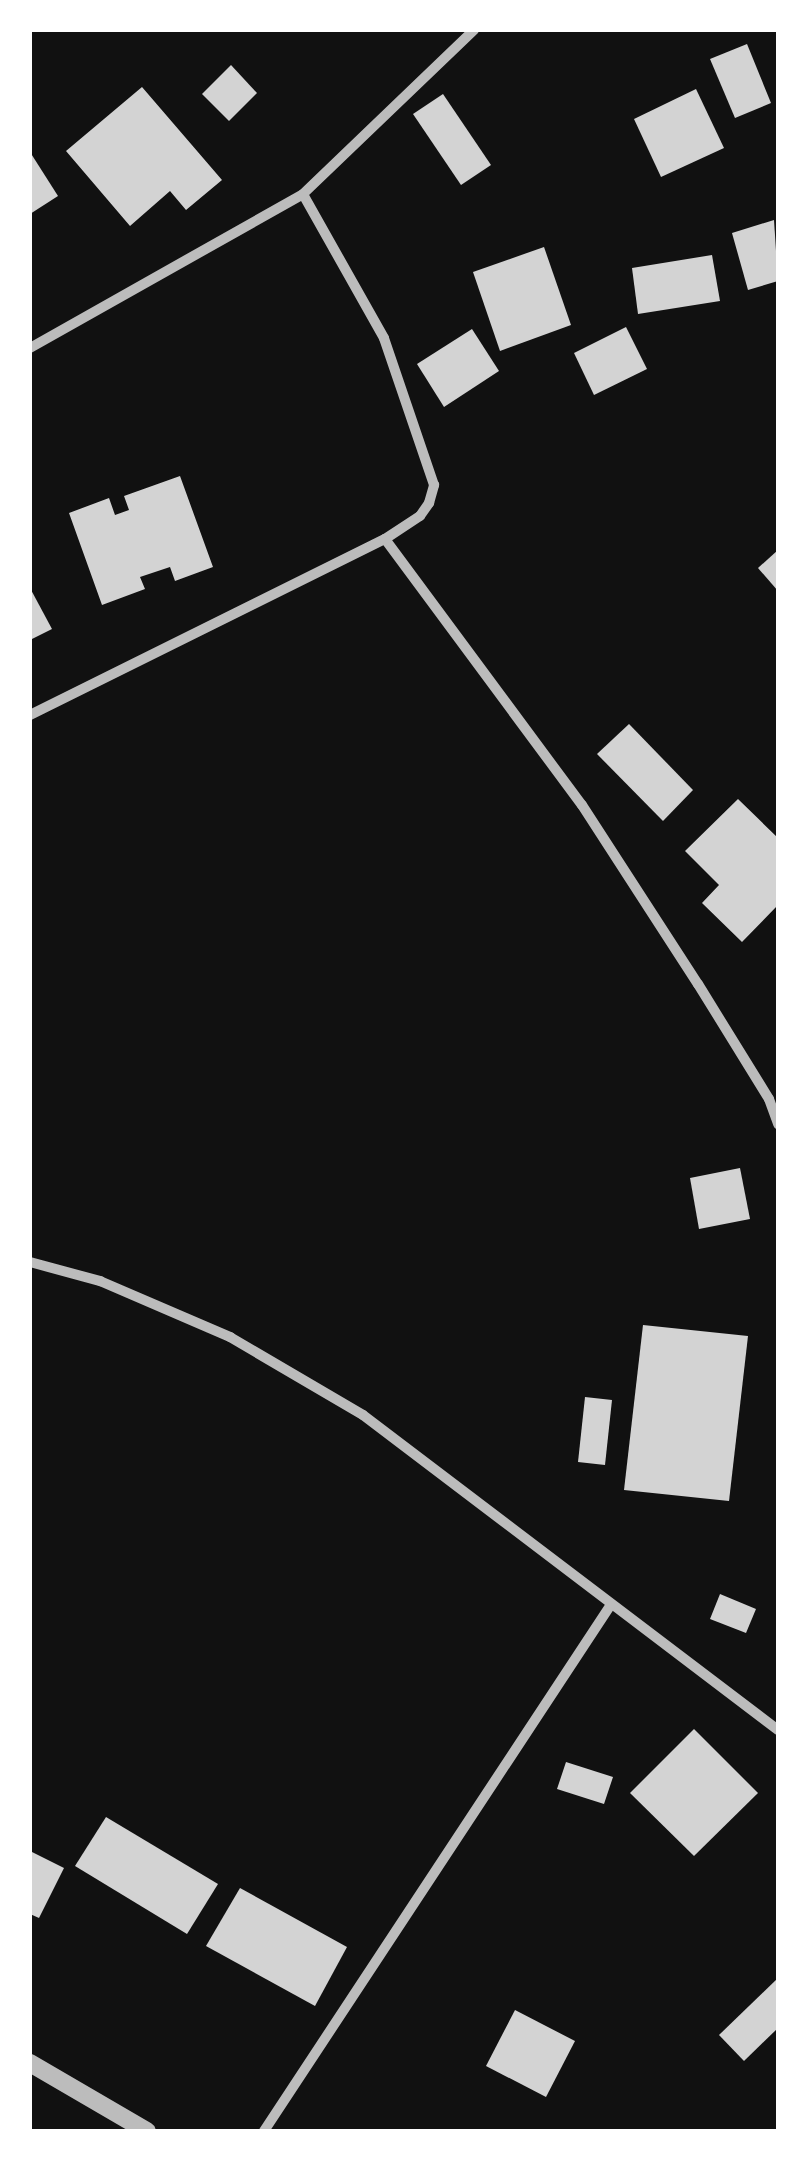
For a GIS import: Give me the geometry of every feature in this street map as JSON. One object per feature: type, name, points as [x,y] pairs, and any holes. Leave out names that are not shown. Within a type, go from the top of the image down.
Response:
[{"type":"street","points":[[30,348],[304,194],[474,30]]},
{"type":"street","points":[[30,715],[385,539],[420,516],[434,485],[384,338],[304,194]]},
{"type":"street","points":[[385,539],[582,806],[708,1000],[769,1099],[778,1124]]},
{"type":"street","points":[[30,1262],[100,1281],[230,1337],[362,1415],[778,1730]]},
{"type":"street","points":[[264,2131],[610,1606]]},
{"type":"street","points":[[30,2063],[147,2131]]},
{"type":"building","points":[[747,44],[771,103],[735,118],[710,59]]},
{"type":"building","points":[[231,65],[257,93],[229,121],[202,94]]},
{"type":"building","points":[[142,87],[222,180],[186,210],[170,191],[130,226],[66,151]]},
{"type":"building","points":[[696,89],[724,148],[661,177],[634,119]]},
{"type":"building","points":[[443,94],[491,165],[461,185],[413,114]]},
{"type":"building","points":[[30,152],[58,196],[30,214]]},
{"type":"building","points":[[774,220],[778,281],[748,290],[732,233]]},
{"type":"building","points":[[544,247],[571,325],[500,351],[473,272]]},
{"type":"building","points":[[712,255],[720,301],[638,314],[632,268]]},
{"type":"building","points":[[626,327],[647,369],[594,395],[574,353]]},
{"type":"building","points":[[472,329],[499,371],[444,407],[417,364]]},
{"type":"building","points":[[180,476],[213,567],[175,581],[170,567],[140,577],[145,589],[102,605],[69,513],[109,498],[115,515],[129,510],[124,496]]},
{"type":"building","points":[[778,550],[778,591],[758,568]]},
{"type":"building","points":[[30,588],[52,629],[30,640]]},
{"type":"building","points":[[629,724],[693,790],[663,821],[597,754]]},
{"type":"building","points":[[738,799],[778,838],[778,905],[742,942],[702,903],[719,885],[685,851]]},
{"type":"building","points":[[740,1168],[750,1219],[699,1229],[690,1178]]},
{"type":"building","points":[[643,1325],[748,1336],[729,1501],[624,1490]]},
{"type":"building","points":[[585,1397],[612,1400],[605,1465],[578,1462]]},
{"type":"building","points":[[720,1594],[756,1609],[746,1633],[710,1619]]},
{"type":"building","points":[[694,1729],[758,1793],[694,1856],[630,1793]]},
{"type":"building","points":[[566,1762],[613,1777],[604,1804],[557,1789]]},
{"type":"building","points":[[106,1817],[218,1884],[187,1934],[75,1866]]},
{"type":"building","points":[[30,1851],[64,1868],[39,1918],[30,1914]]},
{"type":"building","points":[[240,1888],[347,1947],[315,2006],[206,1946]]},
{"type":"building","points":[[778,1978],[778,2028],[744,2061],[719,2035]]},
{"type":"building","points":[[515,2010],[575,2041],[546,2097],[486,2066]]}]
